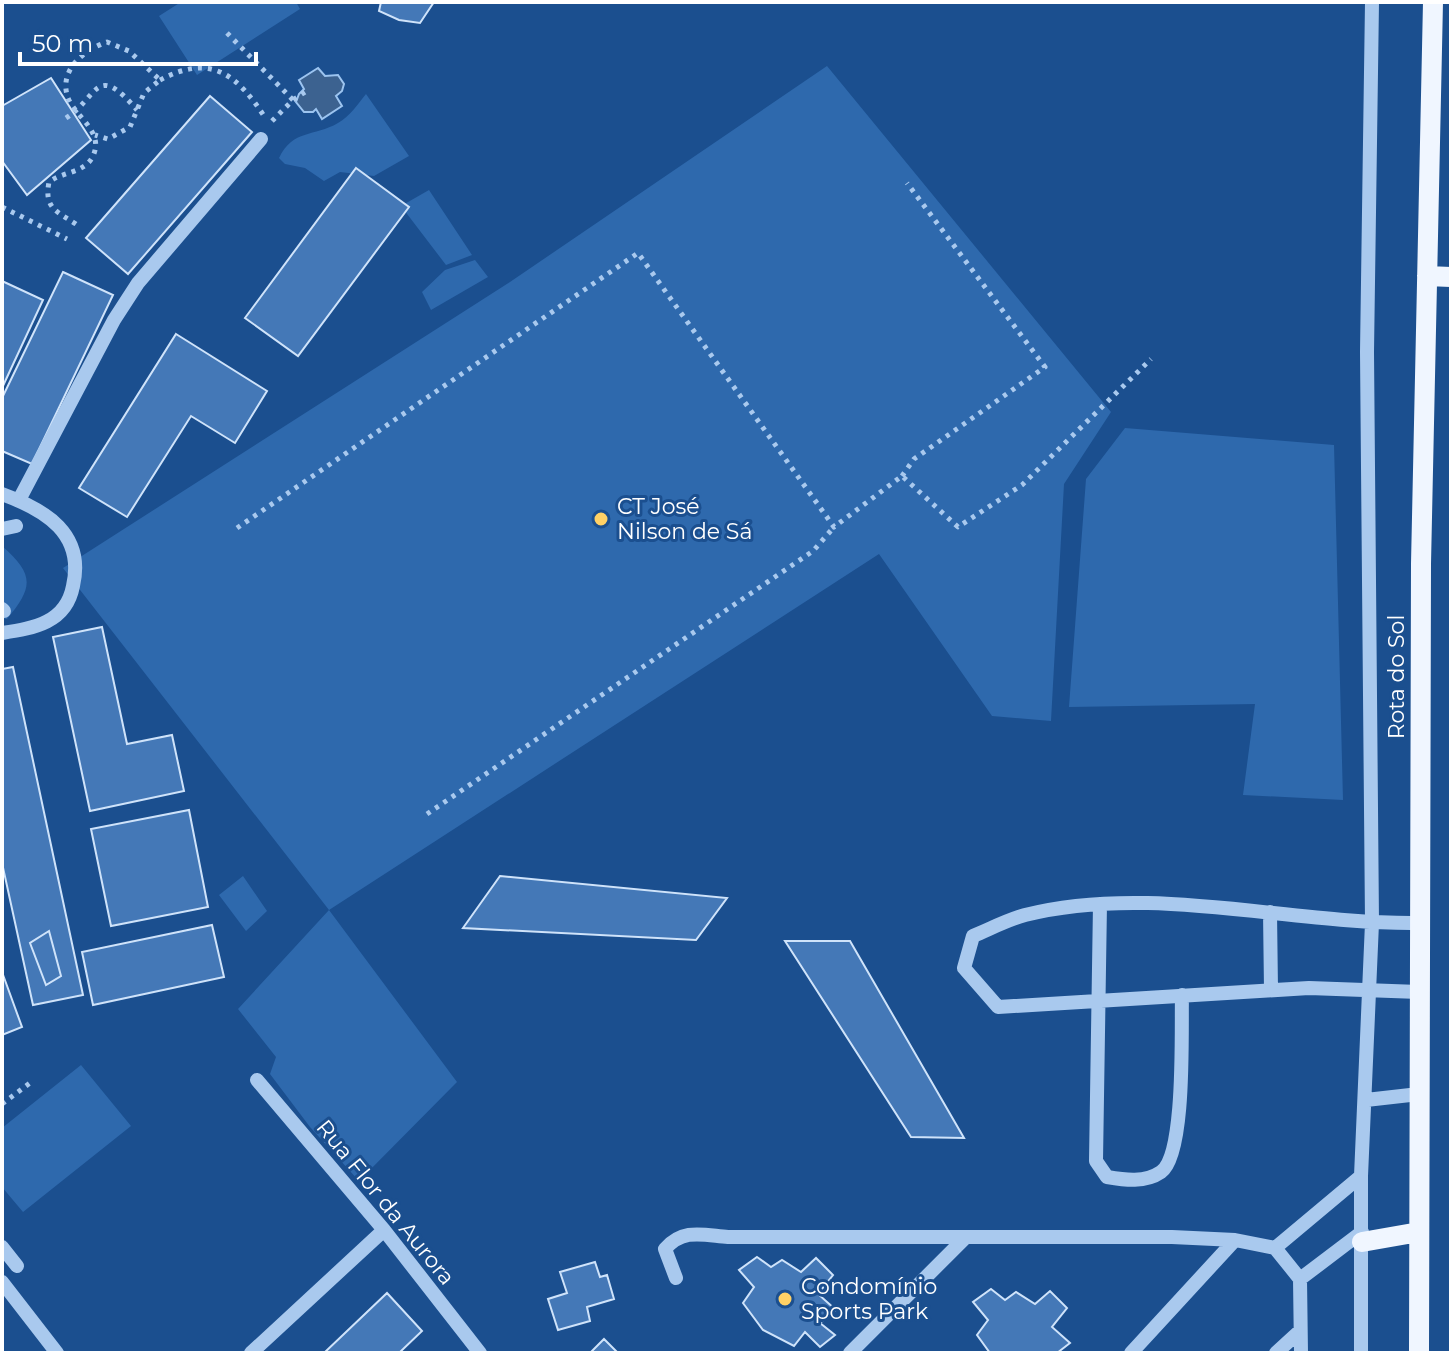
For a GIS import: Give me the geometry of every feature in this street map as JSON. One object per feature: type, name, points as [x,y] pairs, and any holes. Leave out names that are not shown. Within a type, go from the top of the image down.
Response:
[{"type":"main road","name":"Rota do Sol","points":[[1419,1353],[1420,579],[1433,2]]},
{"type":"main road","points":[[1427,276],[1451,277]]},
{"type":"main road","points":[[1362,1237],[1419,1232]]},
{"type":"street","points":[[1361,1353],[1361,1176],[1372,923],[1367,352],[1372,2]]},
{"type":"street","points":[[19,500],[114,320],[138,283],[261,139]]},
{"type":"street","points":[[2,494],[19,500],[59,526],[73,545],[78,567],[71,598],[59,615],[35,628],[2,633]]},
{"type":"street","points":[[1419,992],[1370,988],[1271,990],[998,1007],[964,968],[973,936],[1024,916],[1100,904],[1226,907],[1372,923],[1420,923]]},
{"type":"street","points":[[1100,904],[1096,1161],[1107,1177],[1136,1181],[1162,1172],[1174,1156],[1179,1110],[1182,995]]},
{"type":"street","points":[[1270,912],[1271,990]]},
{"type":"street","name":"Rua Flor da Aurora","points":[[257,1080],[384,1230],[480,1353]]},
{"type":"street","points":[[1366,1100],[1419,1094]]},
{"type":"street","points":[[1275,1248],[1361,1176]]},
{"type":"street","points":[[251,1353],[384,1230]]},
{"type":"street","points":[[676,1278],[665,1249],[675,1238],[689,1235],[1172,1237],[1235,1240],[1275,1248],[1300,1279],[1301,1353]]},
{"type":"street","points":[[1300,1279],[1362,1237]]},
{"type":"street","points":[[850,1353],[965,1238]]},
{"type":"street","points":[[1131,1353],[1235,1240]]},
{"type":"street","points":[[2,1247],[17,1266]]},
{"type":"street","points":[[5,1291],[57,1353]]},
{"type":"street","points":[[1276,1353],[1300,1331]]},
{"type":"path","points":[[227,33],[293,100]]},
{"type":"path","points":[[76,224],[50,205],[47,198],[49,182],[58,175],[85,165],[92,157],[96,144],[95,135],[68,98],[66,81],[78,57],[107,42],[129,51],[160,80]]},
{"type":"path","points":[[95,135],[108,139],[122,133],[130,127],[144,93],[160,80],[185,68],[206,66],[228,76],[257,105],[270,124],[293,100],[308,90]]},
{"type":"path","points":[[66,118],[77,111],[85,97],[104,86],[115,87],[125,94],[137,110]]},
{"type":"path","points":[[427,814],[813,551],[834,527],[902,476],[914,459],[1045,367],[907,183]]},
{"type":"path","points":[[2,207],[67,239]]},
{"type":"path","points":[[237,528],[638,253],[834,527]]},
{"type":"path","points":[[902,476],[958,527],[1022,485],[1151,359]]},
{"type":"path","points":[[2,1104],[30,1083]]},
{"type":"shaded area","points":[[181,2],[296,2],[300,9],[197,75],[159,16]]},
{"type":"shaded area","name":"CT José Nilson de Sá","points":[[827,66],[1111,412],[1064,484],[1051,721],[992,716],[879,554],[329,910],[63,568],[510,282]]},
{"type":"shaded area","points":[[318,68],[325,76],[338,75],[344,84],[336,96],[342,106],[322,119],[316,109],[304,112],[296,102],[304,89],[299,80]]},
{"type":"shaded area","points":[[366,94],[409,156],[374,176],[340,172],[324,181],[305,168],[285,164],[279,158],[297,138],[342,120]]},
{"type":"shaded area","points":[[429,190],[472,255],[446,265],[401,206]]},
{"type":"shaded area","points":[[475,260],[488,277],[431,310],[422,292],[445,270]]},
{"type":"shaded area","points":[[1125,428],[1334,445],[1343,800],[1243,795],[1255,704],[1069,707],[1086,479]]},
{"type":"shaded area","points":[[2,546],[20,565],[27,581],[22,598],[7,619],[2,618]]},
{"type":"shaded area","points":[[243,876],[267,911],[246,931],[219,895]]},
{"type":"shaded area","points":[[329,910],[457,1082],[359,1181],[310,1127],[270,1074],[276,1057],[238,1009]]},
{"type":"shaded area","points":[[81,1065],[131,1126],[23,1212],[2,1187],[2,1128]]},
{"type":"building","points":[[381,2],[434,2],[420,23],[399,20],[379,11]]},
{"type":"building","points":[[51,78],[91,140],[27,195],[2,161],[2,106]]},
{"type":"building","points":[[210,96],[252,132],[128,274],[86,238]]},
{"type":"building","points":[[356,168],[409,207],[298,356],[245,318]]},
{"type":"building","points":[[63,272],[113,295],[32,464],[2,451],[2,398]]},
{"type":"building","points":[[2,281],[43,300],[2,388]]},
{"type":"building","points":[[176,334],[267,391],[235,443],[191,416],[127,517],[79,488]]},
{"type":"building","points":[[102,627],[127,744],[172,735],[184,791],[90,811],[53,637]]},
{"type":"building","points":[[13,667],[83,995],[33,1005],[2,863],[2,669]]},
{"type":"building","points":[[189,810],[208,907],[111,926],[91,829]]},
{"type":"building","points":[[500,876],[727,898],[696,940],[463,928]]},
{"type":"building","points":[[212,925],[224,977],[93,1005],[82,952]]},
{"type":"building","points":[[49,931],[61,976],[46,985],[30,943]]},
{"type":"building","points":[[785,941],[850,941],[964,1138],[911,1137]]},
{"type":"building","points":[[2,972],[22,1027],[2,1035]]},
{"type":"building","name":"Condomínio Sports Park","points":[[757,1257],[771,1267],[782,1260],[801,1272],[816,1258],[833,1275],[818,1294],[836,1310],[820,1323],[835,1335],[820,1347],[805,1332],[794,1346],[763,1330],[743,1303],[754,1287],[739,1270]]},
{"type":"building","points":[[595,1262],[600,1277],[607,1275],[614,1299],[587,1307],[590,1321],[558,1330],[548,1299],[567,1293],[560,1272]]},
{"type":"building","name":"Condomínio Sports Park","points":[[991,1289],[1005,1300],[1016,1292],[1035,1304],[1050,1291],[1067,1308],[1052,1327],[1070,1343],[1057,1353],[990,1353],[977,1335],[988,1320],[973,1302]]},
{"type":"building","points":[[387,1293],[422,1331],[399,1353],[324,1353]]},
{"type":"building","points":[[604,1339],[618,1353],[590,1353]]},
{"type":"place","name":"CT José Nilson de Sá","points":[[601,519]]},
{"type":"place","name":"Condomínio Sports Park","points":[[785,1299]]}]
